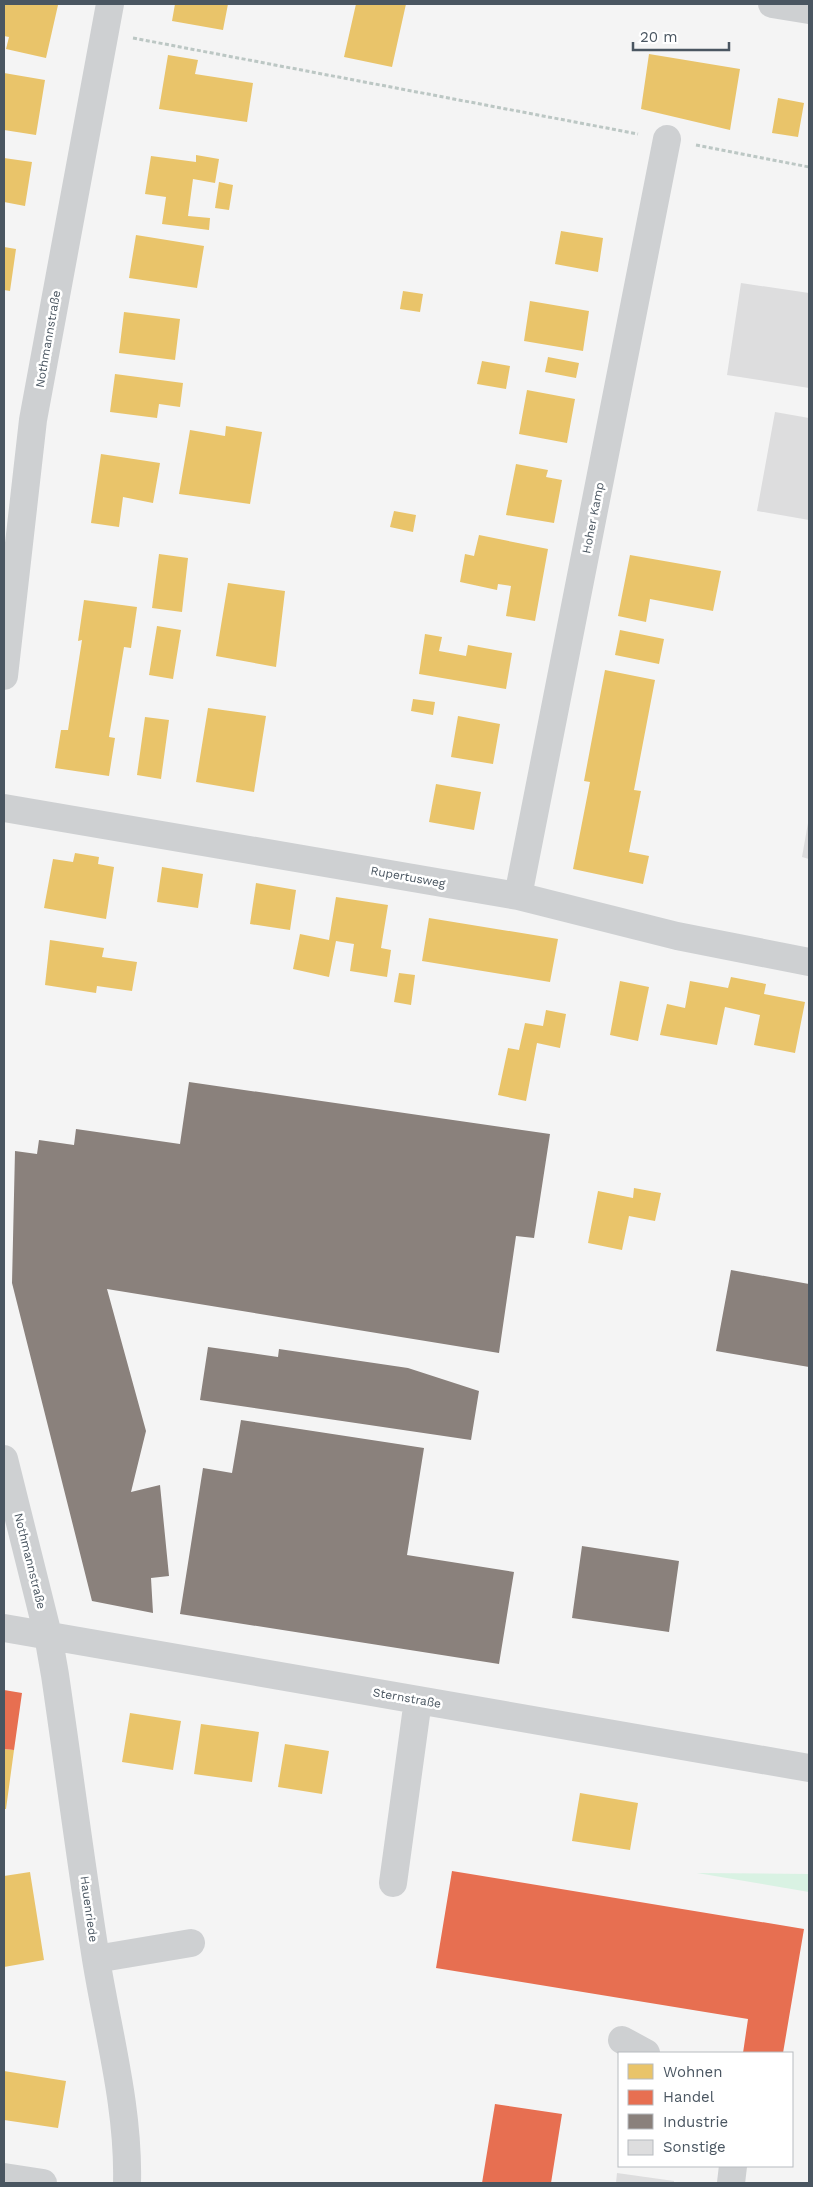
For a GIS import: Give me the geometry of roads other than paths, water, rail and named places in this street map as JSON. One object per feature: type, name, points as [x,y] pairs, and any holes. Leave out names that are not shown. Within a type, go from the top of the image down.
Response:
[{"type":"street","name":"Nothmannstraße","points":[[4,676],[33,420],[103,33],[110,4]]},
{"type":"street","points":[[772,4],[809,10]]},
{"type":"street","name":"Hoher Kamp","points":[[518,896],[667,139]]},
{"type":"street","name":"Rupertusweg","points":[[4,808],[518,896],[677,936],[809,962]]},
{"type":"street","name":"Nothmannstraße","points":[[4,1458],[48,1635]]},
{"type":"street","name":"Sternstraße","points":[[4,1628],[809,1768]]},
{"type":"street","name":"Hauenriede","points":[[48,1635],[96,1959],[120,2092],[128,2153],[127,2183]]},
{"type":"street","points":[[393,1883],[418,1700]]},
{"type":"street","points":[[96,1959],[191,1943]]},
{"type":"street","points":[[622,2040],[644,2052]]},
{"type":"street","points":[[731,2183],[733,2167]]},
{"type":"street","points":[[4,2177],[43,2183]]}]
